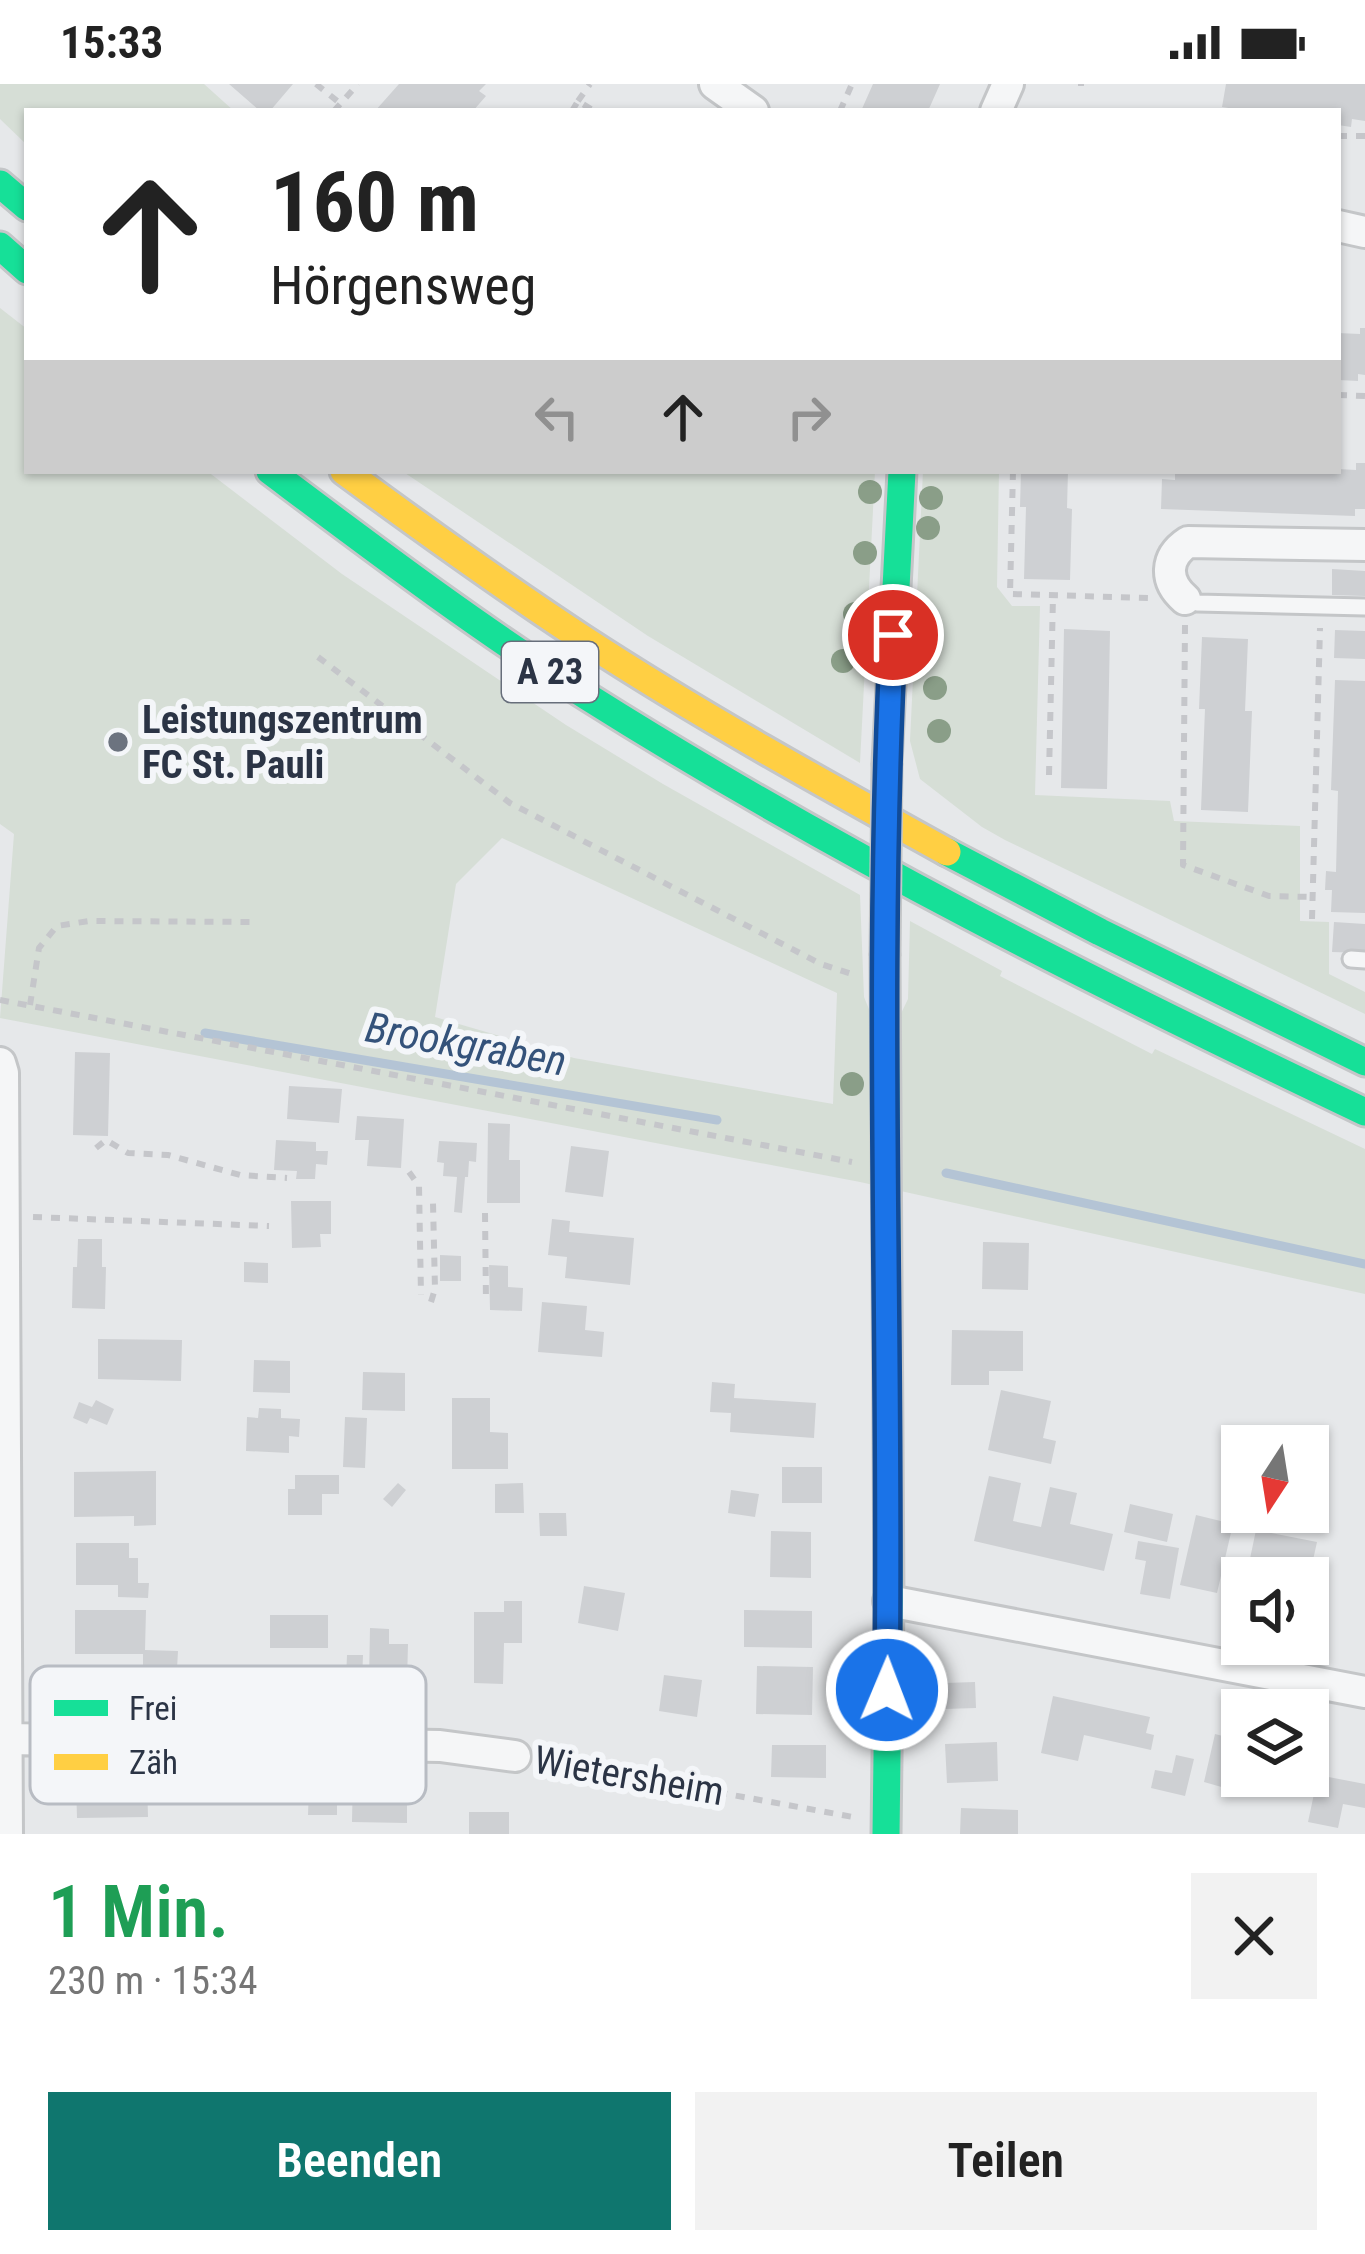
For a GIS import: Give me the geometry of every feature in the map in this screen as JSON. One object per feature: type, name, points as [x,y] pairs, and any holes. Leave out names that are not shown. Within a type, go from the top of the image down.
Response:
[{"type":"main road","points":[[0,184],[24,205]]},
{"type":"main road","points":[[0,246],[24,266]]},
{"type":"main road","name":"A 23","points":[[274,474],[513,648],[632,724],[1041,955],[1365,1112]]},
{"type":"main road","name":"A 23","points":[[348,474],[418,527],[660,689],[1046,905],[1365,1062]]},
{"type":"main road","points":[[886,1828],[884,985],[887,763],[902,474]]},
{"type":"street","points":[[715,84],[749,108]]},
{"type":"street","points":[[1185,598],[1174,588],[1169,568],[1174,554],[1188,542],[1365,545]]},
{"type":"street","points":[[0,1063],[7,1834]]},
{"type":"street","points":[[889,1601],[1365,1693]]},
{"type":"street","points":[[7,1738],[30,1738]]},
{"type":"street","points":[[426,1747],[515,1756]]},
{"type":"lane","points":[[1185,598],[1197,603],[1365,608]]},
{"type":"path","points":[[316,84],[338,107],[358,84]]},
{"type":"path","points":[[574,108],[590,84]]},
{"type":"path","points":[[578,100],[590,108]]},
{"type":"path","points":[[1012,474],[1010,594],[1185,598],[1183,865],[1269,896],[1312,897]]},
{"type":"path","points":[[1049,776],[1053,596]]},
{"type":"path","points":[[1312,919],[1321,606]]},
{"type":"path","points":[[318,657],[510,803],[821,964],[884,985]]},
{"type":"path","points":[[30,1005],[39,948],[57,926],[89,921],[253,922]]},
{"type":"path","points":[[0,1000],[885,1168]]},
{"type":"path","points":[[96,1148],[106,1140],[128,1153],[168,1155],[240,1175],[287,1178]]},
{"type":"path","points":[[409,1172],[419,1186],[421,1295]]},
{"type":"path","points":[[431,1302],[435,1289],[434,1203]]},
{"type":"path","points":[[485,1213],[486,1302]]},
{"type":"path","points":[[4,1216],[269,1226]]},
{"type":"path","name":"Wietersheim","points":[[515,1756],[886,1828]]},
{"type":"shaded area","points":[[0,84],[204,84],[231,108],[24,108],[24,142],[0,119]]},
{"type":"shaded area","points":[[0,308],[24,327],[24,474],[211,474],[342,574],[566,725],[860,895],[864,997],[877,1029],[893,1030],[908,999],[910,921],[1002,971],[1000,976],[1152,1054],[1155,1049],[1365,1149],[1365,1294],[860,1182],[0,1018],[14,834],[0,824]],"holes":[[[502,838],[837,993],[833,1104],[574,1058],[435,1017],[456,884]]]},
{"type":"shaded area","points":[[406,474],[875,474],[860,763],[648,636]]},
{"type":"shaded area","points":[[923,474],[999,474],[997,587],[1012,606],[1040,606],[1035,795],[1170,801],[1174,821],[1300,826],[1300,921],[1329,922],[1329,974],[1365,992],[1365,1014],[982,827],[920,779],[910,741]]},
{"type":"building","points":[[229,84],[293,84],[273,108],[257,108]]},
{"type":"building","points":[[399,84],[486,84],[479,91],[486,96],[476,108],[378,108]]},
{"type":"building","points":[[873,84],[940,84],[929,108],[862,108]]},
{"type":"building","points":[[1226,84],[1365,84],[1365,121],[1352,119],[1351,127],[1341,125],[1341,108],[1222,107]]},
{"type":"building","points":[[1360,328],[1365,328],[1365,375],[1358,374],[1358,381],[1341,380],[1341,333],[1360,334]]},
{"type":"building","points":[[1356,463],[1365,463],[1365,509],[1355,509],[1355,516],[1161,509],[1162,479],[1175,480],[1175,474],[1341,474],[1341,469],[1356,470]]},
{"type":"building","points":[[1021,474],[1068,474],[1070,580],[1024,579],[1026,507],[1020,507]]},
{"type":"building","points":[[1332,569],[1365,571],[1365,596],[1332,595]]},
{"type":"building","points":[[1064,629],[1110,631],[1107,789],[1061,788]]},
{"type":"building","points":[[1335,630],[1365,631],[1365,659],[1334,658]]},
{"type":"building","points":[[1202,637],[1248,639],[1245,711],[1252,711],[1248,812],[1201,810]]},
{"type":"building","points":[[1335,680],[1365,681],[1365,913],[1331,912],[1332,890],[1325,890],[1326,871],[1336,872],[1338,791],[1331,790]]},
{"type":"building","points":[[1334,922],[1365,924],[1365,953],[1332,952]]},
{"type":"building","points":[[75,1052],[110,1053],[108,1136],[73,1135]]},
{"type":"building","points":[[289,1086],[342,1089],[339,1123],[287,1119]]},
{"type":"building","points":[[357,1116],[404,1119],[401,1168],[367,1166],[369,1140],[355,1140]]},
{"type":"building","points":[[488,1123],[510,1124],[509,1160],[520,1160],[520,1203],[487,1203]]},
{"type":"building","points":[[276,1140],[316,1142],[316,1151],[328,1151],[327,1165],[316,1164],[315,1179],[296,1179],[297,1171],[274,1170]]},
{"type":"building","points":[[439,1141],[477,1143],[476,1162],[469,1161],[465,1177],[462,1213],[454,1212],[457,1177],[443,1176],[444,1163],[437,1162]]},
{"type":"building","points":[[571,1146],[609,1151],[603,1197],[565,1192]]},
{"type":"building","points":[[291,1201],[331,1201],[331,1234],[320,1234],[321,1247],[292,1248]]},
{"type":"building","points":[[552,1219],[570,1221],[569,1232],[634,1238],[630,1285],[565,1278],[567,1257],[548,1255]]},
{"type":"building","points":[[78,1239],[102,1239],[105,1309],[72,1308]]},
{"type":"building","points":[[983,1242],[1029,1243],[1028,1290],[982,1289]]},
{"type":"building","points":[[440,1255],[461,1256],[461,1281],[440,1281]]},
{"type":"building","points":[[244,1262],[268,1263],[268,1283],[244,1282]]},
{"type":"building","points":[[489,1265],[508,1266],[508,1287],[523,1288],[522,1311],[490,1310]]},
{"type":"building","points":[[542,1302],[587,1306],[585,1330],[604,1332],[602,1357],[538,1352]]},
{"type":"building","points":[[952,1330],[1023,1331],[1023,1371],[989,1371],[989,1385],[951,1385]]},
{"type":"building","points":[[98,1339],[182,1340],[181,1381],[98,1379]]},
{"type":"building","points":[[254,1360],[290,1361],[290,1393],[253,1392]]},
{"type":"building","points":[[363,1372],[405,1373],[405,1411],[362,1410]]},
{"type":"building","points":[[712,1382],[735,1384],[734,1398],[816,1403],[814,1438],[730,1432],[731,1413],[710,1412]]},
{"type":"building","points":[[1001,1390],[1051,1401],[1043,1438],[1056,1441],[1051,1464],[988,1450]]},
{"type":"building","points":[[452,1398],[490,1398],[490,1432],[508,1433],[508,1469],[452,1469]]},
{"type":"building","points":[[96,1400],[114,1409],[107,1425],[73,1418],[79,1402],[92,1407]]},
{"type":"building","points":[[259,1408],[281,1409],[281,1418],[300,1419],[299,1437],[289,1436],[289,1453],[246,1451],[247,1417],[258,1418]]},
{"type":"building","points":[[345,1417],[367,1418],[365,1468],[343,1467]]},
{"type":"building","points":[[782,1467],[822,1467],[822,1503],[782,1503]]},
{"type":"building","points":[[156,1471],[156,1525],[134,1526],[134,1516],[74,1517],[74,1472]]},
{"type":"building","points":[[295,1475],[339,1475],[339,1494],[322,1494],[322,1515],[288,1515],[288,1489],[295,1489]]},
{"type":"building","points":[[989,1476],[1021,1483],[1013,1521],[1041,1527],[1050,1487],[1077,1493],[1070,1524],[1113,1534],[1104,1571],[974,1541]]},
{"type":"building","points":[[398,1483],[406,1490],[392,1507],[383,1499]]},
{"type":"building","points":[[523,1483],[524,1513],[495,1513],[495,1484]]},
{"type":"building","points":[[731,1490],[759,1494],[755,1517],[728,1513]]},
{"type":"building","points":[[1130,1504],[1173,1514],[1167,1542],[1124,1532]]},
{"type":"building","points":[[539,1513],[566,1513],[567,1536],[540,1536]]},
{"type":"building","points":[[1196,1515],[1221,1521],[1221,1533],[1231,1533],[1225,1557],[1221,1557],[1217,1593],[1180,1585]]},
{"type":"building","points":[[771,1531],[811,1532],[811,1578],[770,1577]]},
{"type":"building","points":[[1255,1533],[1317,1542],[1314,1557],[1250,1557]]},
{"type":"building","points":[[1138,1541],[1179,1548],[1170,1599],[1140,1594],[1146,1561],[1135,1559]]},
{"type":"building","points":[[76,1543],[129,1543],[129,1558],[138,1558],[138,1583],[149,1583],[148,1598],[118,1597],[118,1585],[76,1585]]},
{"type":"building","points":[[584,1586],[625,1593],[618,1631],[578,1623]]},
{"type":"building","points":[[504,1601],[522,1601],[522,1643],[504,1643],[503,1684],[474,1683],[474,1612],[504,1612]]},
{"type":"building","points":[[75,1610],[146,1610],[145,1650],[178,1651],[177,1666],[143,1666],[143,1654],[75,1654]]},
{"type":"building","points":[[744,1610],[812,1611],[812,1648],[744,1647]]},
{"type":"building","points":[[270,1615],[328,1615],[328,1648],[270,1648]]},
{"type":"building","points":[[370,1628],[389,1629],[389,1644],[408,1644],[407,1666],[369,1666]]},
{"type":"building","points":[[347,1655],[363,1655],[363,1666],[347,1666]]},
{"type":"building","points":[[757,1666],[813,1667],[812,1715],[756,1714]]},
{"type":"building","points":[[664,1675],[702,1680],[697,1717],[659,1711]]},
{"type":"building","points":[[975,1682],[976,1708],[945,1709],[945,1683]]},
{"type":"building","points":[[1053,1696],[1150,1717],[1146,1733],[1154,1735],[1151,1750],[1084,1735],[1078,1761],[1041,1753]]},
{"type":"building","points":[[1215,1734],[1221,1736],[1221,1787],[1204,1782]]},
{"type":"building","points":[[997,1742],[998,1781],[947,1783],[945,1744]]},
{"type":"building","points":[[772,1745],[826,1745],[826,1778],[771,1777]]},
{"type":"building","points":[[1176,1755],[1194,1759],[1185,1796],[1151,1788],[1155,1770],[1172,1773]]},
{"type":"building","points":[[1329,1777],[1365,1784],[1365,1808],[1343,1804],[1338,1828],[1308,1822],[1313,1797],[1329,1797]]},
{"type":"building","points":[[77,1804],[148,1804],[148,1817],[77,1818]]},
{"type":"building","points":[[308,1804],[337,1804],[337,1815],[308,1815]]},
{"type":"building","points":[[352,1804],[407,1804],[407,1823],[352,1822]]},
{"type":"building","points":[[961,1808],[1018,1810],[1018,1834],[960,1834]]},
{"type":"building","points":[[469,1812],[509,1812],[509,1834],[469,1834]]},
{"type":"waterway","name":"Brookgraben","points":[[205,1033],[717,1120]]},
{"type":"waterway","name":"Brookgraben","points":[[946,1173],[1365,1264]]},
{"type":"traffic: fast","points":[[0,184],[24,204]]},
{"type":"traffic: fast","points":[[0,246],[24,267]]},
{"type":"traffic: fast","points":[[274,474],[507,644],[682,755],[970,916],[1365,1112]]},
{"type":"traffic: fast","points":[[887,763],[902,474]]},
{"type":"traffic: fast","points":[[885,956],[887,763]]},
{"type":"traffic: fast","points":[[947,852],[1365,1062]]},
{"type":"traffic: fast","points":[[885,956],[886,1834]]},
{"type":"traffic: slow","points":[[348,474],[627,667],[947,852]]},
{"type":"place","name":"Leistungszentrum FC St. Pauli","points":[[118,742]]},
{"type":"route","points":[[887,1690],[884,985],[893,635]]}]
